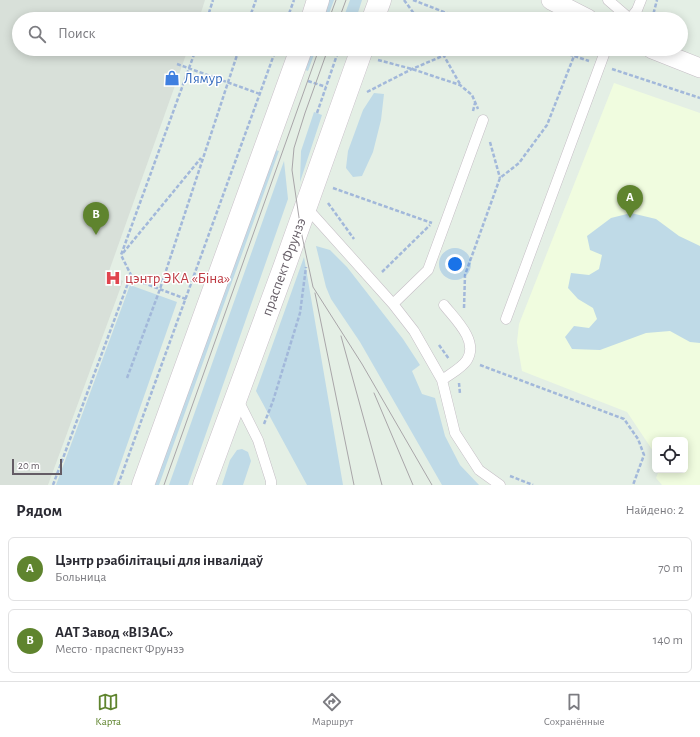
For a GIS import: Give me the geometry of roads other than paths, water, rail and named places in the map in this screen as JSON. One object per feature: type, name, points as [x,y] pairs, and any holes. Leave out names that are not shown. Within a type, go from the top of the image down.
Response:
[{"type":"main road","points":[[314,12],[318,0]]},
{"type":"main road","points":[[376,12],[380,0]]},
{"type":"main road","points":[[143,485],[298,56]]},
{"type":"main road","name":"праспект Фрунзэ","points":[[204,485],[306,207],[373,57]]},
{"type":"street","points":[[551,0],[574,12]]},
{"type":"street","points":[[670,56],[700,68]]},
{"type":"lane","points":[[608,0],[622,12]]},
{"type":"lane","points":[[635,12],[641,0]]},
{"type":"lane","points":[[506,319],[603,56]]},
{"type":"lane","points":[[393,304],[428,270],[483,120]]},
{"type":"lane","points":[[306,207],[393,304],[414,331],[442,380],[455,433],[479,470],[500,485]]},
{"type":"lane","points":[[442,380],[468,360],[471,344],[463,328],[444,306]]},
{"type":"lane","points":[[236,397],[258,440],[271,485]]},
{"type":"tram line","points":[[332,12],[336,0]]},
{"type":"tram line","points":[[342,12],[346,0]]},
{"type":"tram line","points":[[164,485],[317,56]]},
{"type":"tram line","points":[[325,56],[294,148],[292,170],[301,231],[313,287],[362,364],[432,485]]},
{"type":"tram line","points":[[315,293],[354,485]]},
{"type":"tram line","points":[[341,336],[382,485]]},
{"type":"tram line","points":[[374,393],[413,485]]},
{"type":"place","name":"Лямур","points":[[172,78]]},
{"type":"place","name":"Цэнтр рэабілітацыі для інвалідаў","points":[[630,218]]},
{"type":"place","name":"ААТ Завод «ВІЗАС»","points":[[96,235]]},
{"type":"place","name":"цэнтр ЭКА «Біна»","points":[[113,278]]}]
